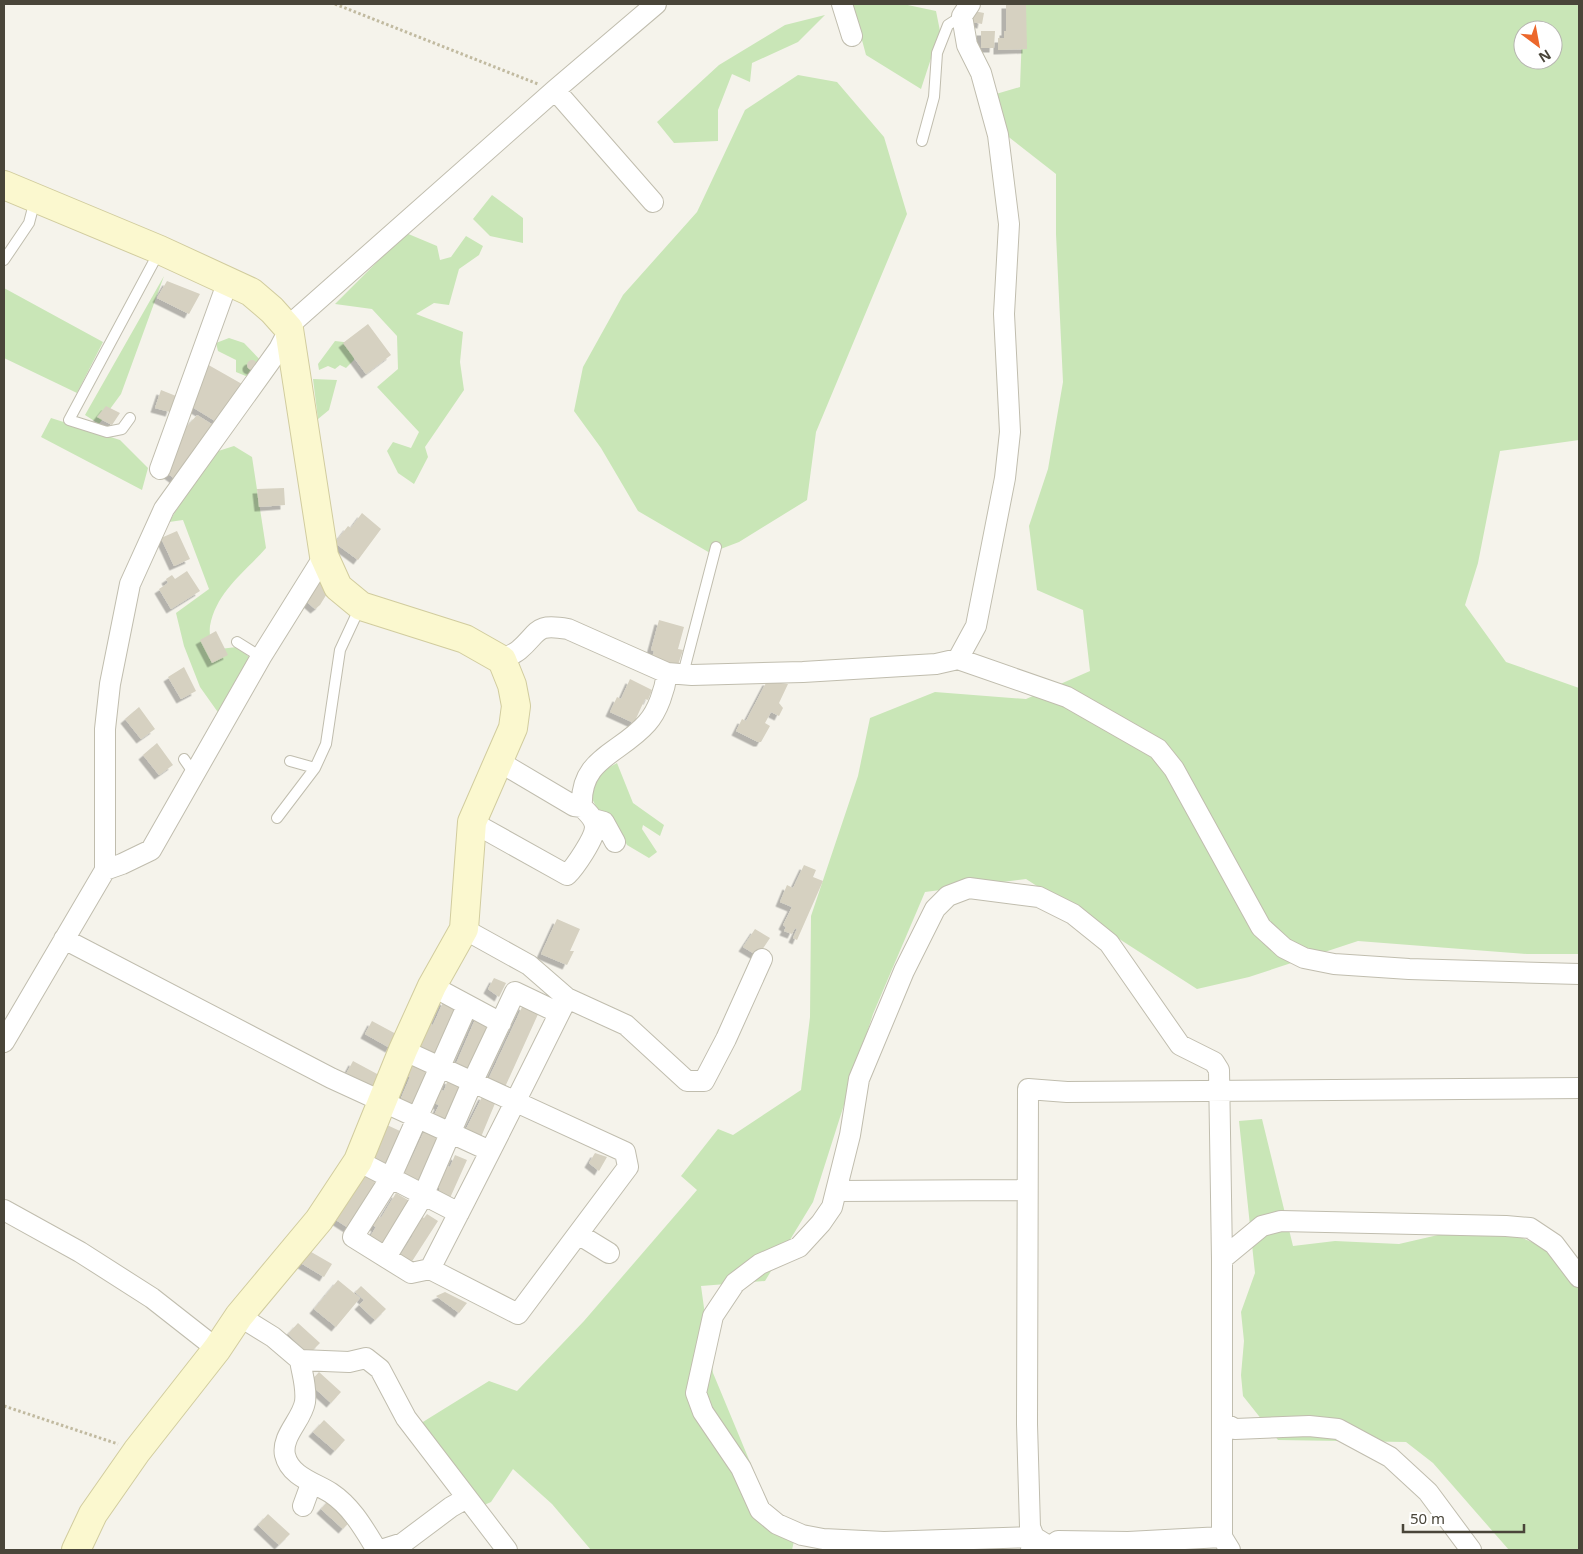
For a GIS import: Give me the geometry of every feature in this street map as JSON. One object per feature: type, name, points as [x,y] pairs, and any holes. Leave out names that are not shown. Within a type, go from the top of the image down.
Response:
[{"type":"street","points":[[4,1042],[105,870],[105,729],[110,684],[130,584],[164,509],[279,349],[293,322],[555,90],[656,4]]},
{"type":"street","points":[[842,4],[852,36]]},
{"type":"street","points":[[958,659],[976,626],[1005,478],[1010,432],[1004,314],[1009,224],[998,135],[981,73],[967,45],[966,10]]},
{"type":"street","points":[[555,90],[653,202]]},
{"type":"street","points":[[4,185],[160,250],[228,281],[251,292],[272,310],[289,329],[324,556],[338,588],[361,606],[465,639],[502,660],[512,685],[516,706],[513,728],[472,822],[464,929],[432,986],[381,1102],[358,1161],[319,1220],[239,1316],[217,1349],[137,1450],[93,1514],[76,1550]]},
{"type":"street","points":[[160,469],[228,281]]},
{"type":"street","points":[[105,870],[151,850],[190,767],[324,556]]},
{"type":"street","points":[[502,660],[519,651],[532,634],[553,626],[568,629],[675,674],[709,676],[813,672],[936,664],[958,659],[1067,697],[1158,749],[1174,769],[1260,927],[1284,948],[1304,958],[1334,964],[1409,969],[1579,974]]},
{"type":"street","points":[[472,822],[567,875],[592,836],[595,827],[588,813],[582,786],[588,772],[649,722],[675,674]]},
{"type":"street","points":[[498,761],[604,822],[614,842]]},
{"type":"street","points":[[969,888],[1039,897],[1073,914],[1109,944],[1180,1044],[1214,1062],[1219,1070],[1222,1422],[1226,1544],[1058,1541],[1053,1548],[1032,1543],[884,1542],[823,1539],[800,1543],[760,1510],[741,1468],[703,1412],[696,1394],[713,1316],[735,1283],[760,1264],[798,1247],[821,1223],[832,1207],[837,1192],[859,1079],[904,972],[935,909],[948,896],[969,888]]},
{"type":"street","points":[[464,929],[529,965],[563,1006]]},
{"type":"street","points":[[64,939],[381,1102],[418,1116],[490,1151]]},
{"type":"street","points":[[386,1257],[423,1196],[472,1083],[515,992],[626,1025],[687,1081],[704,1081],[726,1039],[762,959]]},
{"type":"street","points":[[432,986],[466,1006],[500,1022]]},
{"type":"street","points":[[403,1050],[440,1068],[514,1103],[625,1152],[628,1167],[518,1314],[430,1269],[411,1273],[352,1237],[390,1179],[440,1068],[466,1006]]},
{"type":"street","points":[[430,1269],[563,1006]]},
{"type":"street","points":[[700,1053],[726,1039]]},
{"type":"street","points":[[1032,1543],[1027,1424],[1026,1190],[1028,1089],[1067,1092],[1579,1088]]},
{"type":"street","points":[[358,1161],[459,1213]]},
{"type":"street","points":[[837,1192],[1026,1190]]},
{"type":"street","points":[[4,1210],[80,1252],[152,1298],[217,1349]]},
{"type":"street","points":[[1222,1259],[1262,1226],[1281,1221],[1506,1226],[1530,1228],[1554,1244],[1579,1277]]},
{"type":"street","points":[[578,1234],[609,1253]]},
{"type":"street","points":[[239,1316],[274,1337],[300,1360],[306,1387],[304,1404],[285,1444],[285,1456],[293,1469],[310,1484],[343,1501],[357,1518],[376,1550]]},
{"type":"street","points":[[300,1360],[349,1362],[366,1358],[380,1369],[406,1418],[507,1550]]},
{"type":"street","points":[[1222,1422],[1235,1429],[1309,1426],[1338,1430],[1390,1457],[1428,1492],[1471,1550]]},
{"type":"street","points":[[303,1506],[310,1484]]},
{"type":"street","points":[[381,1550],[403,1543],[451,1507],[472,1506]]},
{"type":"street","points":[[472,1506],[492,1550]]},
{"type":"lane","points":[[922,141],[934,97],[937,53],[948,25],[966,10]]},
{"type":"lane","points":[[4,260],[29,223],[36,199]]},
{"type":"lane","points":[[130,418],[122,429],[107,432],[70,420],[160,250]]},
{"type":"lane","points":[[675,674],[716,547]]},
{"type":"lane","points":[[277,818],[315,768],[326,744],[340,650],[361,606]]},
{"type":"lane","points":[[237,642],[261,657]]},
{"type":"lane","points":[[290,762],[315,768]]},
{"type":"path","points":[[335,4],[555,90]]},
{"type":"path","points":[[4,1406],[137,1450]]},
{"type":"green space","points":[[846,4],[903,4],[936,11],[940,31],[921,89],[866,55],[859,29]]},
{"type":"green space","points":[[1016,4],[1579,4],[1579,440],[1500,451],[1478,563],[1465,605],[1506,662],[1579,688],[1579,954],[1527,954],[1358,941],[1249,977],[1197,989],[1026,879],[925,892],[873,1014],[813,1202],[765,1281],[701,1286],[713,1373],[767,1503],[794,1541],[792,1550],[591,1550],[552,1504],[513,1469],[491,1502],[466,1513],[430,1465],[418,1425],[489,1381],[517,1391],[584,1321],[697,1190],[681,1176],[718,1129],[733,1135],[801,1090],[810,1017],[811,916],[858,776],[870,718],[935,692],[1026,699],[1090,671],[1083,610],[1037,590],[1029,526],[1048,469],[1063,382],[1056,234],[1056,174],[1001,131],[996,94],[1020,87],[1023,5]]},
{"type":"green space","points":[[825,15],[798,42],[752,63],[750,82],[732,74],[718,110],[718,141],[674,143],[657,122],[719,65],[785,25]]},
{"type":"green space","points":[[798,75],[837,82],[884,137],[907,214],[816,432],[807,500],[739,542],[710,553],[638,511],[601,448],[574,411],[583,367],[623,295],[697,212],[745,110]]},
{"type":"green space","points":[[492,195],[523,218],[523,243],[490,236],[473,219]]},
{"type":"green space","points":[[406,233],[437,246],[440,260],[451,257],[466,236],[483,246],[479,255],[459,269],[449,305],[434,303],[416,314],[463,332],[460,362],[464,390],[425,447],[428,457],[414,484],[398,473],[387,451],[393,442],[411,448],[419,432],[377,387],[398,369],[397,336],[372,309],[335,304]]},
{"type":"green space","points":[[164,276],[121,394],[99,424],[85,415]]},
{"type":"green space","points":[[4,288],[103,342],[77,393],[4,358]]},
{"type":"green space","points":[[229,338],[244,343],[265,365],[253,379],[236,372],[236,360],[218,351],[216,343]]},
{"type":"green space","points":[[335,341],[352,343],[354,360],[346,368],[340,365],[335,369],[328,366],[319,370],[318,364]]},
{"type":"green space","points":[[313,379],[337,380],[329,410],[318,419]]},
{"type":"green space","points":[[51,418],[120,440],[148,468],[142,490],[41,437]]},
{"type":"green space","points":[[234,446],[252,457],[266,548],[232,583],[213,614],[210,626],[211,650],[237,647],[254,661],[222,718],[200,687],[184,646],[176,613],[209,589],[183,520],[169,522],[212,453]]},
{"type":"green space","points":[[617,763],[633,803],[664,825],[660,836],[643,825],[642,829],[657,852],[649,858],[627,845],[618,828],[602,818],[589,793],[599,773]]},
{"type":"green space","points":[[1262,1119],[1293,1246],[1335,1241],[1399,1244],[1451,1232],[1520,1237],[1579,1262],[1579,1550],[1509,1550],[1433,1463],[1406,1442],[1278,1440],[1243,1396],[1241,1375],[1244,1341],[1241,1312],[1255,1273],[1239,1121]]},
{"type":"building","points":[[1006,4],[1026,4],[1027,49],[998,50],[998,38],[1004,38],[1004,31],[1006,31]]},
{"type":"building","points":[[974,11],[984,13],[982,24],[972,22]]},
{"type":"building","points":[[981,31],[995,31],[994,48],[981,48]]},
{"type":"building","points":[[167,281],[200,294],[189,314],[157,298]]},
{"type":"building","points":[[368,324],[391,355],[366,374],[343,343]]},
{"type":"building","points":[[250,360],[254,360],[257,365],[256,369],[250,370],[247,367],[247,363]]},
{"type":"building","points":[[205,363],[242,384],[220,424],[189,405]]},
{"type":"building","points":[[161,390],[176,396],[170,412],[155,408]]},
{"type":"building","points":[[106,406],[120,413],[112,425],[97,417]]},
{"type":"building","points":[[197,415],[213,425],[175,479],[163,470],[175,440]]},
{"type":"building","points":[[284,488],[285,505],[259,507],[257,489]]},
{"type":"building","points":[[362,513],[381,529],[358,560],[335,543],[348,526],[351,528]]},
{"type":"building","points":[[177,531],[190,559],[174,566],[161,538]]},
{"type":"building","points":[[187,571],[200,591],[171,609],[159,589],[168,583],[166,579],[172,575],[175,579]]},
{"type":"building","points":[[320,576],[328,592],[320,605],[315,609],[306,601]]},
{"type":"building","points":[[659,620],[684,627],[678,649],[683,650],[678,665],[652,658],[654,651],[651,650]]},
{"type":"building","points":[[216,631],[228,655],[212,663],[200,640]]},
{"type":"building","points":[[184,667],[196,691],[181,699],[168,677]]},
{"type":"building","points":[[630,679],[652,690],[648,700],[645,699],[634,723],[610,712],[617,697],[621,699]]},
{"type":"building","points":[[767,681],[788,684],[779,703],[783,708],[779,716],[771,712],[765,723],[770,726],[761,742],[758,742],[736,731],[742,719],[746,721]]},
{"type":"building","points":[[139,707],[155,729],[141,739],[125,719]]},
{"type":"building","points":[[157,743],[173,765],[159,775],[143,755]]},
{"type":"building","points":[[804,865],[816,870],[813,877],[823,881],[797,940],[793,938],[797,929],[795,928],[792,934],[784,931],[786,927],[783,925],[792,907],[780,902],[787,885],[793,888]]},
{"type":"building","points":[[557,919],[580,929],[570,951],[574,951],[567,965],[541,954]]},
{"type":"building","points":[[755,929],[770,938],[758,956],[743,947]]},
{"type":"building","points":[[494,978],[506,983],[499,997],[488,989]]},
{"type":"building","points":[[444,1000],[460,1007],[439,1059],[420,1048],[428,1024],[433,1025]]},
{"type":"building","points":[[523,1005],[539,1012],[505,1087],[488,1080]]},
{"type":"building","points":[[477,1015],[494,1023],[471,1074],[455,1066]]},
{"type":"building","points":[[372,1021],[398,1035],[390,1048],[365,1034]]},
{"type":"building","points":[[353,1061],[379,1075],[372,1088],[346,1074]]},
{"type":"building","points":[[407,1062],[433,1071],[416,1110],[399,1103],[410,1077],[400,1073]]},
{"type":"building","points":[[448,1079],[466,1086],[449,1124],[433,1117],[439,1105],[429,1101],[436,1088],[444,1091]]},
{"type":"building","points":[[483,1095],[496,1101],[481,1137],[465,1131]]},
{"type":"building","points":[[387,1125],[400,1131],[385,1168],[369,1162]]},
{"type":"building","points":[[426,1127],[441,1134],[420,1182],[397,1172],[401,1161],[409,1164]]},
{"type":"building","points":[[595,1153],[607,1157],[599,1171],[589,1163]]},
{"type":"building","points":[[455,1155],[467,1160],[450,1198],[438,1193],[440,1188],[437,1187],[446,1166],[450,1167]]},
{"type":"building","points":[[365,1173],[379,1182],[350,1229],[336,1220]]},
{"type":"building","points":[[396,1193],[413,1203],[383,1251],[367,1242],[376,1227],[372,1225],[378,1216],[381,1218]]},
{"type":"building","points":[[416,1214],[424,1218],[427,1214],[438,1221],[409,1266],[398,1259],[413,1235],[405,1230],[409,1223],[417,1228],[420,1221],[414,1218]]},
{"type":"building","points":[[306,1249],[332,1264],[324,1277],[299,1262]]},
{"type":"building","points":[[338,1280],[360,1298],[336,1327],[314,1309]]},
{"type":"building","points":[[361,1286],[386,1309],[375,1320],[359,1305],[364,1300],[355,1292]]},
{"type":"building","points":[[445,1292],[467,1303],[459,1313],[436,1296]]},
{"type":"building","points":[[298,1323],[320,1343],[309,1354],[288,1334]]},
{"type":"building","points":[[319,1372],[341,1392],[331,1403],[309,1383]]},
{"type":"building","points":[[324,1420],[345,1440],[335,1451],[313,1432]]},
{"type":"building","points":[[331,1498],[353,1518],[343,1529],[321,1509]]},
{"type":"building","points":[[268,1514],[290,1534],[279,1545],[258,1525]]}]
